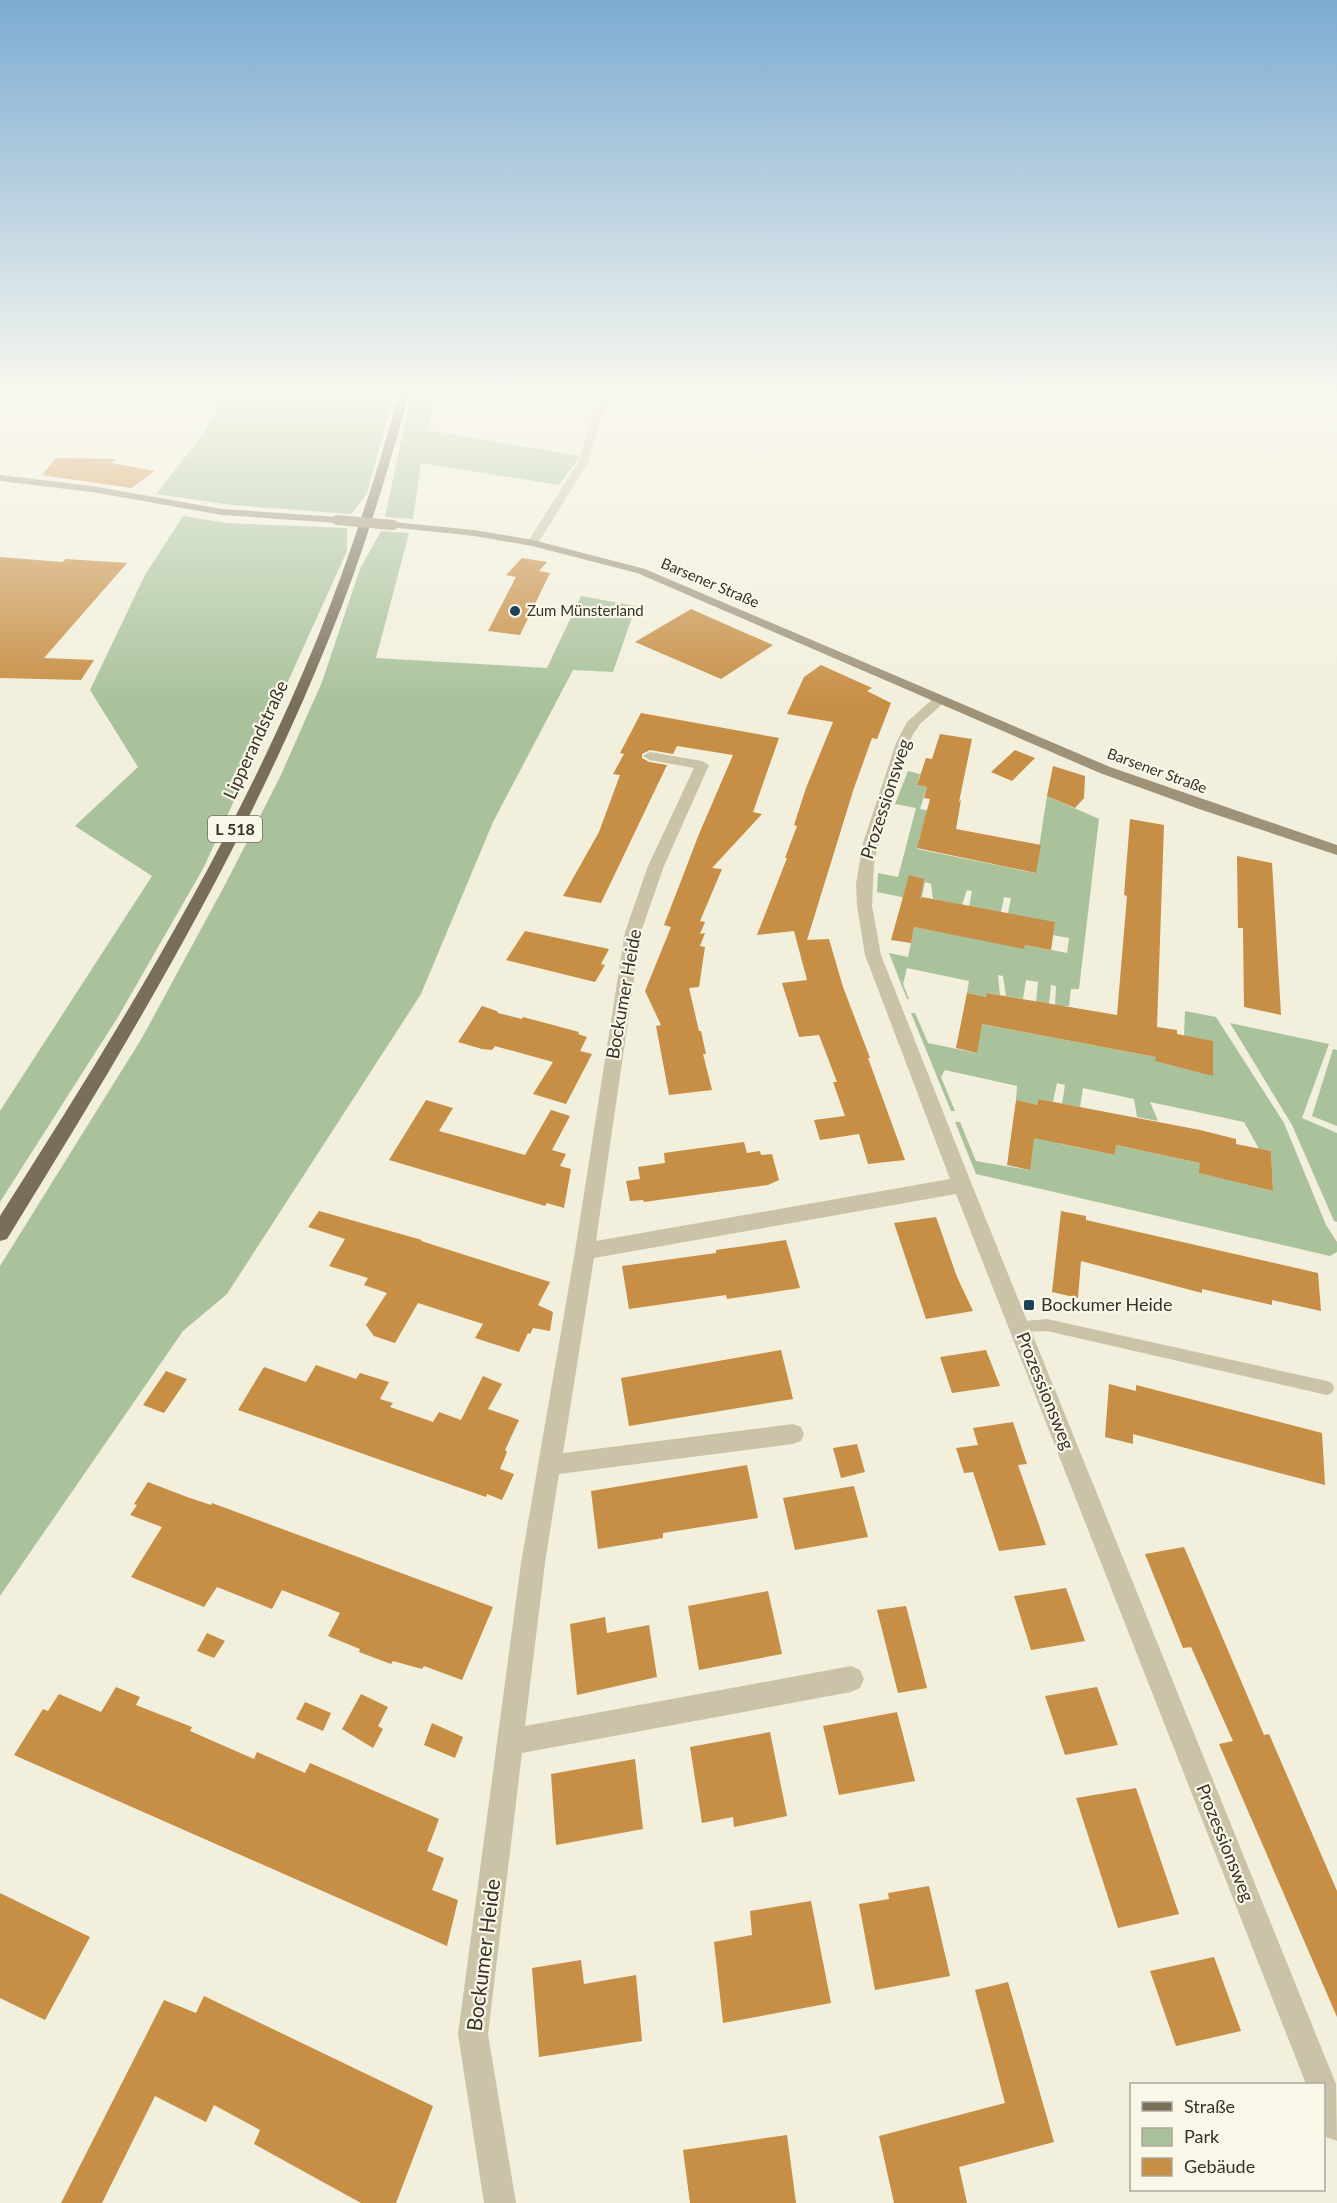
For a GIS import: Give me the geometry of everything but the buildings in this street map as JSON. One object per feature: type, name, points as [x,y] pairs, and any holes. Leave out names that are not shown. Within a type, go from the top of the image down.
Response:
[{"type":"main road","name":"Lipperandstraße","points":[[0,1233],[128,1026],[213,874],[264,772],[315,657],[362,537],[374,497]]},
{"type":"street","name":"Barsener Straße","points":[[136,497],[222,512],[474,533],[533,543],[610,561],[674,584],[1105,770],[1337,850]]},
{"type":"street","points":[[533,543],[562,497]]},
{"type":"street","name":"Prozessionsweg","points":[[940,700],[917,719],[907,735],[868,844],[863,871],[862,895],[873,955],[1320,2083]]},
{"type":"street","name":"Bockumer Heide","points":[[500,2203],[473,2034],[533,1563],[585,1251],[633,932],[656,866],[702,765],[650,756]]},
{"type":"street","points":[[585,1251],[963,1185]]},
{"type":"street","points":[[549,1465],[793,1434]]},
{"type":"street","points":[[510,1742],[851,1679]]},
{"type":"street","points":[[1325,2097],[1337,2126]]},
{"type":"lane","points":[[1019,1326],[1047,1325],[1327,1388]]},
{"type":"green space","points":[[175,497],[364,497],[351,514],[232,505]]},
{"type":"green space","points":[[389,497],[416,497],[413,519],[385,517]]},
{"type":"green space","points":[[183,516],[227,523],[347,528],[347,551],[204,867],[118,1017],[0,1202],[0,1111],[152,876],[75,826],[138,767],[90,690],[145,575]]},
{"type":"green space","points":[[381,531],[409,533],[376,658],[547,668],[581,596],[636,606],[613,672],[573,670],[493,822],[421,994],[227,1294],[183,1331],[0,1596],[0,1266],[142,1038],[227,881],[280,777],[322,682],[360,569]]},
{"type":"green space","points":[[908,771],[920,774],[917,785],[927,787],[920,809],[940,813],[945,831],[923,826],[917,849],[1035,873],[1047,796],[1099,819],[1079,989],[1071,989],[1069,1006],[1055,1006],[1056,986],[1051,985],[1049,1005],[1036,1002],[1038,982],[1026,980],[1023,999],[1006,996],[1003,976],[998,975],[1000,995],[988,993],[986,997],[967,993],[969,981],[907,968],[903,984],[909,999],[907,999],[889,953],[908,957],[914,927],[1024,948],[1025,945],[1067,953],[1069,938],[1053,935],[1008,913],[1011,898],[1004,897],[1001,912],[969,907],[972,891],[967,890],[962,905],[933,899],[931,884],[925,882],[921,901],[877,892],[878,873],[898,877],[916,808],[895,804]]},
{"type":"green space","points":[[1185,1011],[1216,1017],[1284,1123],[1326,1225],[1337,1242],[1337,1252],[1330,1256],[976,1174],[955,1122],[960,1122],[976,1161],[1029,1170],[1034,1133],[1061,1144],[1115,1155],[1116,1145],[1200,1163],[1200,1173],[1273,1191],[1271,1151],[1259,1149],[1244,1122],[1150,1102],[1158,1121],[1137,1117],[1134,1099],[1083,1088],[1080,1107],[1062,1104],[1065,1085],[1057,1083],[1053,1102],[1039,1099],[1038,1105],[1016,1100],[1017,1086],[945,1070],[941,1077],[955,1111],[951,1111],[911,1013],[915,1013],[928,1043],[976,1053],[982,1024],[1156,1057],[1156,1061],[1212,1075],[1213,1042],[1184,1036]]},
{"type":"green space","points":[[1230,1023],[1329,1044],[1302,1118],[1337,1133],[1337,1222],[1334,1221],[1292,1125]]},
{"type":"green space","points":[[1333,1049],[1337,1050],[1337,1126],[1312,1116]]},
{"type":"place","name":"Zum Münsterland","points":[[515,611]]},
{"type":"place","name":"Bockumer Heide","points":[[1029,1305]]}]
